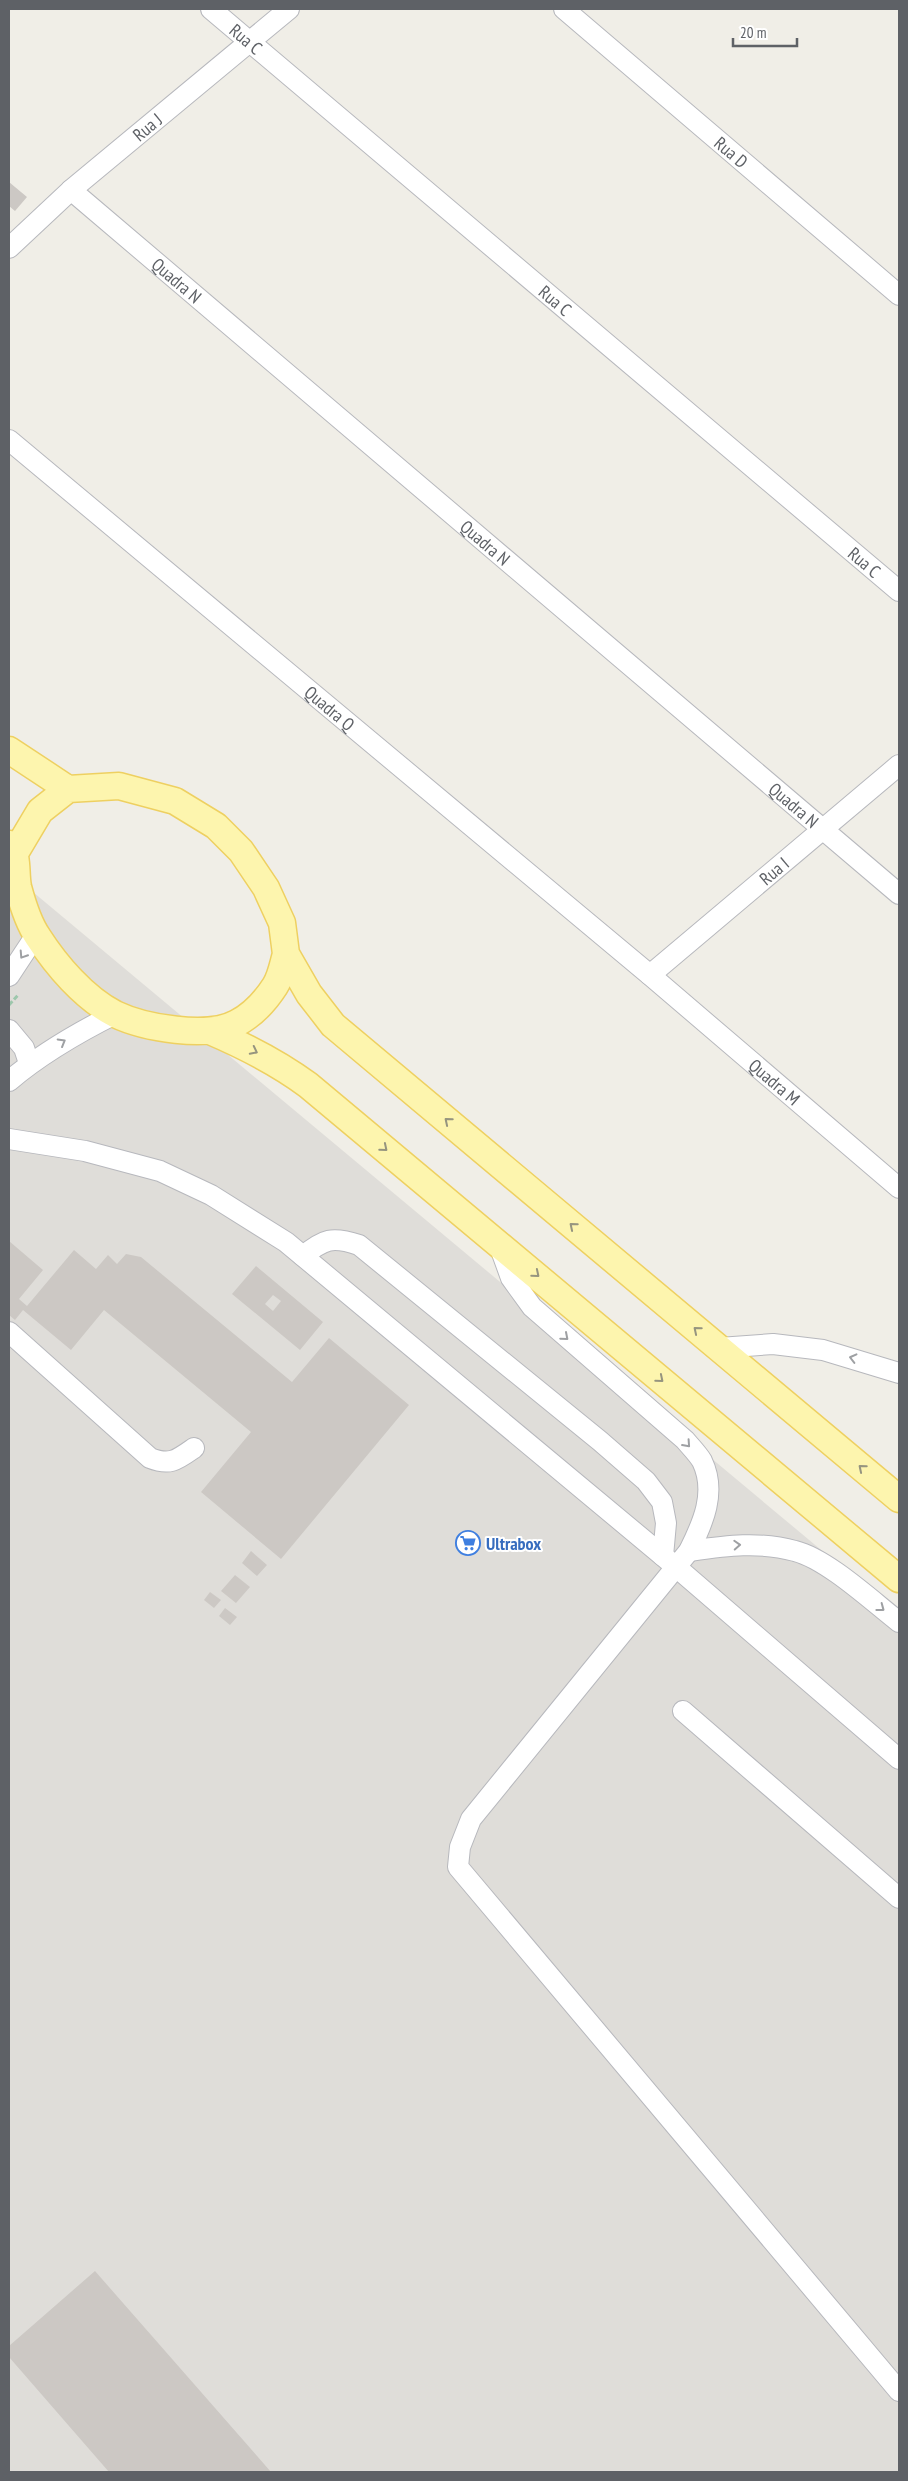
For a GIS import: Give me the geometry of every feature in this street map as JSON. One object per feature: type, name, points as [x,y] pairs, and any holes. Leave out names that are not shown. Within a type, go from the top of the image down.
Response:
[{"type":"main road","points":[[9,750],[68,789]]},
{"type":"main road","points":[[286,954],[276,985],[258,1008],[237,1024],[210,1031],[165,1029],[115,1014],[88,994],[64,972],[36,935],[18,887],[12,848],[40,811],[68,789],[119,786],[175,801],[216,826],[241,851],[266,888],[282,923],[286,954],[309,994],[334,1024],[899,1499]]},
{"type":"main road","points":[[210,1031],[283,1066],[498,1242],[899,1579]]},
{"type":"street","name":"Rua C","points":[[211,9],[899,591]]},
{"type":"street","name":"Rua J","points":[[9,248],[71,190],[290,9]]},
{"type":"street","name":"Rua D","points":[[564,9],[899,294]]},
{"type":"street","name":"Quadra N","points":[[71,190],[899,894]]},
{"type":"street","name":"Quadra Q","points":[[9,440],[650,975]]},
{"type":"street","name":"Rua I","points":[[650,975],[899,765]]},
{"type":"street","points":[[9,976],[36,935]]},
{"type":"street","name":"Quadra M","points":[[650,975],[899,1188]]},
{"type":"street","points":[[9,1081],[29,1063],[60,1043],[115,1014]]},
{"type":"street","points":[[9,1030],[24,1048],[29,1063]]},
{"type":"street","points":[[9,1139],[85,1151],[160,1171],[212,1195],[286,1242],[669,1561],[899,1759]]},
{"type":"street","points":[[303,1256],[317,1245],[329,1239],[343,1240],[359,1246],[600,1441],[646,1481],[662,1502],[666,1522],[669,1561]]},
{"type":"street","points":[[498,1242],[510,1278],[532,1308],[684,1440],[701,1460],[708,1482],[708,1504],[702,1526],[689,1551]]},
{"type":"street","points":[[9,1332],[150,1458],[162,1463],[178,1460],[194,1448]]},
{"type":"street","points":[[719,1348],[773,1344],[823,1350],[899,1373]]},
{"type":"street","points":[[899,1622],[826,1566],[797,1551],[739,1544],[689,1551],[669,1561],[471,1819],[460,1846],[458,1867],[899,2391]]},
{"type":"street","points":[[683,1710],[899,1898]]},
{"type":"shaded area","points":[[9,872],[899,1615],[899,2472],[9,2472]]},
{"type":"building","points":[[9,182],[27,197],[15,211],[9,206]]},
{"type":"building","points":[[9,1241],[43,1270],[19,1299],[27,1306],[74,1250],[96,1269],[108,1255],[117,1264],[126,1254],[141,1257],[292,1382],[329,1338],[409,1405],[281,1559],[201,1492],[251,1432],[104,1310],[71,1350],[23,1310],[15,1320],[9,1315]]},
{"type":"building","points":[[256,1266],[323,1322],[300,1350],[232,1294]],"holes":[[[273,1295],[281,1301],[273,1311],[265,1304]]]},
{"type":"building","points":[[251,1551],[267,1565],[257,1576],[242,1563]]},
{"type":"building","points":[[235,1575],[250,1587],[236,1603],[221,1591]]},
{"type":"building","points":[[210,1592],[221,1600],[214,1608],[204,1600]]},
{"type":"building","points":[[225,1608],[237,1617],[230,1625],[219,1616]]},
{"type":"building","points":[[95,2271],[271,2472],[109,2472],[9,2357],[9,2346]]},
{"type":"place","name":"Ultrabox","points":[[468,1543]]}]
